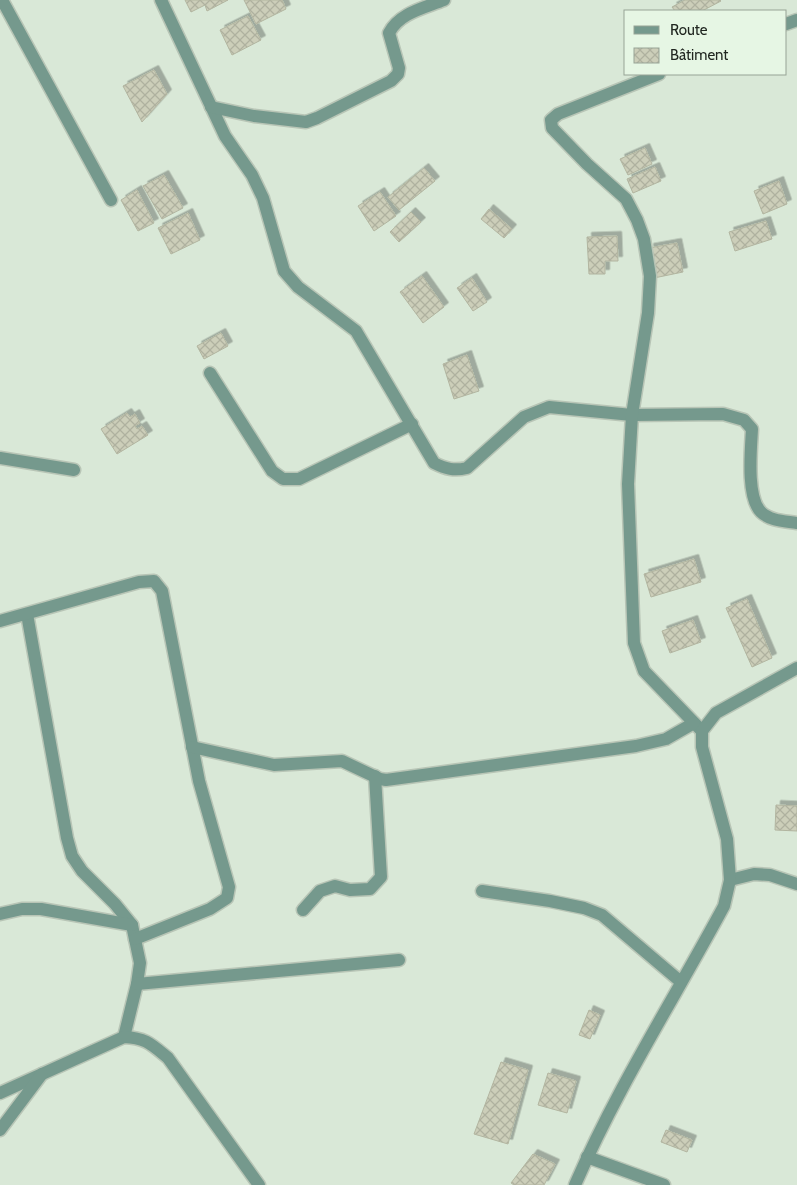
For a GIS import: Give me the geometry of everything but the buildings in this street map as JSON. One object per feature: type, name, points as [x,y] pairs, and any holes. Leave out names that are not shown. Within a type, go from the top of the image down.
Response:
[{"type":"street","points":[[2,0],[111,200]]},
{"type":"street","points":[[161,0],[225,136],[252,175],[262,198],[284,270],[298,287],[356,331],[434,463],[446,469],[467,468],[524,417],[549,407],[632,415],[724,414],[744,420],[752,429],[751,489],[760,511],[772,519],[797,523]]},
{"type":"street","points":[[211,107],[254,116],[306,122],[317,118],[391,80],[398,74],[399,68],[389,33],[394,24],[402,18],[444,0]]},
{"type":"street","points":[[575,1185],[587,1157],[638,1058],[724,906],[730,880],[727,839],[698,727],[644,670],[634,643],[628,484],[632,415],[648,313],[650,276],[644,239],[637,220],[626,200],[552,128],[551,120],[558,114],[657,75]]},
{"type":"street","points":[[210,373],[272,471],[283,479],[299,478],[412,424]]},
{"type":"street","points":[[0,458],[74,470]]},
{"type":"street","points":[[0,621],[139,582],[154,581],[162,591],[199,781],[229,887],[227,898],[210,909],[135,938]]},
{"type":"street","points":[[27,614],[67,838],[72,856],[82,872],[115,904],[132,925],[135,938],[140,963],[138,984],[124,1037]]},
{"type":"street","points":[[192,747],[274,765],[342,761],[386,780],[636,746],[666,739],[698,727],[716,713],[797,668]]},
{"type":"street","points":[[303,910],[320,891],[335,886],[350,890],[370,888],[381,877],[375,776]]},
{"type":"street","points":[[730,880],[754,874],[770,875],[797,884]]},
{"type":"street","points":[[482,892],[558,902],[584,908],[602,915],[681,982]]},
{"type":"street","points":[[0,914],[22,909],[40,909],[132,925]]},
{"type":"street","points":[[138,984],[399,960]]},
{"type":"street","points":[[0,1092],[124,1037],[139,1037],[168,1058],[259,1185]]},
{"type":"street","points":[[0,1130],[43,1072]]},
{"type":"street","points":[[587,1157],[664,1185]]}]
